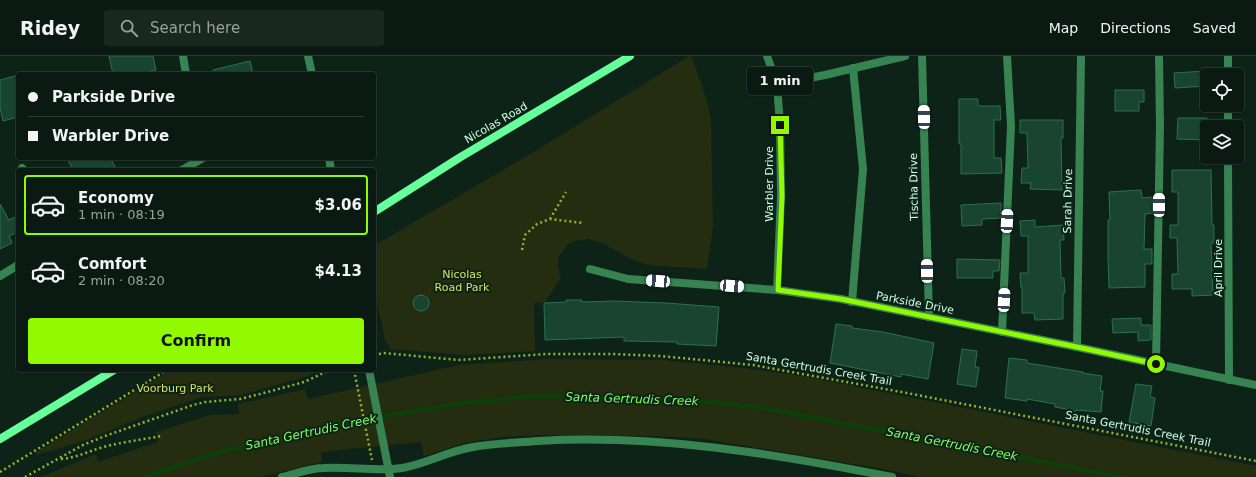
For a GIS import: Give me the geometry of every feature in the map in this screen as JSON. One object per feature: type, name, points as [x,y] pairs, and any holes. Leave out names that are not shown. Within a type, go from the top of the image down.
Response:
[{"type":"main road","name":"Nicolas Road","points":[[376,211],[459,158],[630,56]]},
{"type":"main road","points":[[0,439],[111,372]]},
{"type":"street","points":[[183,56],[186,72]]},
{"type":"street","points":[[308,56],[312,72]]},
{"type":"street","name":"Warbler Drive","points":[[767,56],[777,84],[780,125],[782,196],[778,290]]},
{"type":"street","points":[[777,84],[825,75],[904,56]]},
{"type":"street","name":"Tischa Drive","points":[[922,56],[929,317]]},
{"type":"street","points":[[1002,332],[1011,126],[1007,56]]},
{"type":"street","name":"Sarah Drive","points":[[1077,347],[1081,56]]},
{"type":"street","points":[[1156,364],[1160,149],[1159,56]]},
{"type":"street","points":[[1228,56],[1228,68]]},
{"type":"street","points":[[852,302],[863,169],[853,68]]},
{"type":"street","points":[[186,168],[200,160]]},
{"type":"street","name":"April Drive","points":[[1228,164],[1229,380]]},
{"type":"street","points":[[0,276],[16,267]]},
{"type":"street","name":"Parkside Drive","points":[[590,269],[628,279],[778,290],[852,302],[1077,347],[1256,385]]},
{"type":"street","points":[[369,372],[389,470]]},
{"type":"street","points":[[282,477],[322,468],[389,470],[416,465],[436,457],[473,447],[506,443],[560,440],[657,442],[702,446],[766,454],[892,477]]},
{"type":"path","points":[[550,219],[566,192]]},
{"type":"path","points":[[522,250],[525,235],[537,224],[550,219],[583,223]]},
{"type":"path","name":"Santa Gertrudis Creek Trail","points":[[376,355],[384,353],[458,360],[547,354],[613,354],[661,356],[753,365],[899,391],[1256,461]]},
{"type":"path","points":[[0,472],[164,372]]},
{"type":"path","points":[[25,477],[83,445],[193,404],[240,399],[253,396],[304,382],[326,372]]},
{"type":"path","points":[[354,372],[373,465]]},
{"type":"path","points":[[59,459],[69,458],[100,448],[161,436]]},
{"type":"green space","name":"Nicolas Road Park","points":[[691,56],[700,80],[711,120],[713,227],[707,269],[648,265],[633,260],[602,243],[589,239],[576,241],[568,244],[559,256],[558,268],[561,278],[545,302],[534,303],[535,351],[463,355],[391,349],[385,340],[376,297],[377,244],[534,152]]},
{"type":"green space","points":[[548,359],[662,360],[752,369],[802,376],[1256,466],[1256,477],[920,477],[877,468],[705,439],[655,436],[542,435],[500,437],[464,443],[424,456],[421,442],[321,452],[322,462],[260,477],[41,477],[96,454],[98,462],[158,442],[156,432],[210,415],[239,414],[238,404],[305,389],[308,399],[459,365]]},
{"type":"green space","name":"Voorburg Park","points":[[168,372],[315,372],[308,376],[241,395],[202,397],[140,418],[89,439],[37,455],[35,453]]},
{"type":"building","points":[[109,56],[153,56],[156,70],[144,72],[113,72]]},
{"type":"building","points":[[250,61],[253,72],[213,72],[213,70]]},
{"type":"building","points":[[1200,71],[1200,86],[1175,88],[1174,73]]},
{"type":"building","points":[[15,76],[16,80],[16,118],[3,121],[0,108],[0,80]]},
{"type":"building","points":[[1115,90],[1144,90],[1144,102],[1139,102],[1139,111],[1115,111]]},
{"type":"building","points":[[959,99],[978,99],[978,106],[1000,106],[1001,120],[994,120],[994,158],[1001,158],[1002,173],[961,174]]},
{"type":"building","points":[[1178,118],[1207,118],[1207,120],[1200,120],[1200,140],[1177,139]]},
{"type":"building","points":[[1020,120],[1063,120],[1063,138],[1061,138],[1062,190],[1030,189],[1031,183],[1021,183],[1022,168],[1028,168],[1027,133],[1020,133]]},
{"type":"building","points":[[68,160],[111,160],[116,168],[72,168]]},
{"type":"building","points":[[1172,170],[1211,170],[1212,225],[1214,225],[1214,243],[1211,243],[1213,295],[1192,296],[1192,289],[1172,289],[1172,274],[1178,274],[1177,238],[1170,238],[1170,225],[1178,225],[1178,192],[1172,192]]},
{"type":"building","points":[[1141,190],[1142,198],[1152,197],[1153,213],[1145,214],[1144,249],[1152,249],[1152,264],[1145,264],[1145,287],[1109,288],[1109,192]]},
{"type":"building","points":[[1001,203],[1001,218],[982,219],[982,225],[962,226],[961,205]]},
{"type":"building","points":[[0,204],[9,220],[15,217],[16,233],[9,236],[12,243],[0,249]]},
{"type":"building","points":[[1035,220],[1035,227],[1063,225],[1064,240],[1060,240],[1061,278],[1064,278],[1065,293],[1063,293],[1063,319],[1035,320],[1034,313],[1022,313],[1022,288],[1020,273],[1028,273],[1028,236],[1021,236],[1020,221]]},
{"type":"building","points":[[957,259],[1000,260],[999,271],[993,271],[993,278],[957,278]]},
{"type":"building","points":[[421,295],[427,297],[429,303],[427,309],[421,311],[415,309],[413,303],[415,297]]},
{"type":"building","points":[[566,300],[582,300],[582,302],[614,301],[666,303],[719,307],[716,346],[677,344],[677,342],[624,341],[624,337],[545,340],[544,303],[566,302]]},
{"type":"building","points":[[1141,318],[1141,325],[1151,325],[1151,340],[1138,341],[1138,332],[1113,333],[1112,319]]},
{"type":"building","points":[[836,324],[934,343],[928,379],[901,374],[901,377],[830,363]]},
{"type":"building","points":[[962,349],[977,351],[975,367],[979,367],[976,387],[957,384]]},
{"type":"building","points":[[1009,358],[1027,360],[1027,363],[1102,376],[1100,391],[1103,391],[1101,412],[1076,411],[1055,407],[1055,404],[1027,399],[1027,401],[1005,398]]},
{"type":"building","points":[[1136,384],[1152,386],[1150,397],[1155,398],[1151,426],[1129,422]]},
{"type":"waterway","name":"Santa Gertrudis Creek","points":[[145,477],[213,454],[333,425],[468,402],[543,396],[690,400],[763,408],[1121,477]]},
{"type":"route","points":[[780,125],[782,196],[778,290],[841,299],[1156,364]]}]
